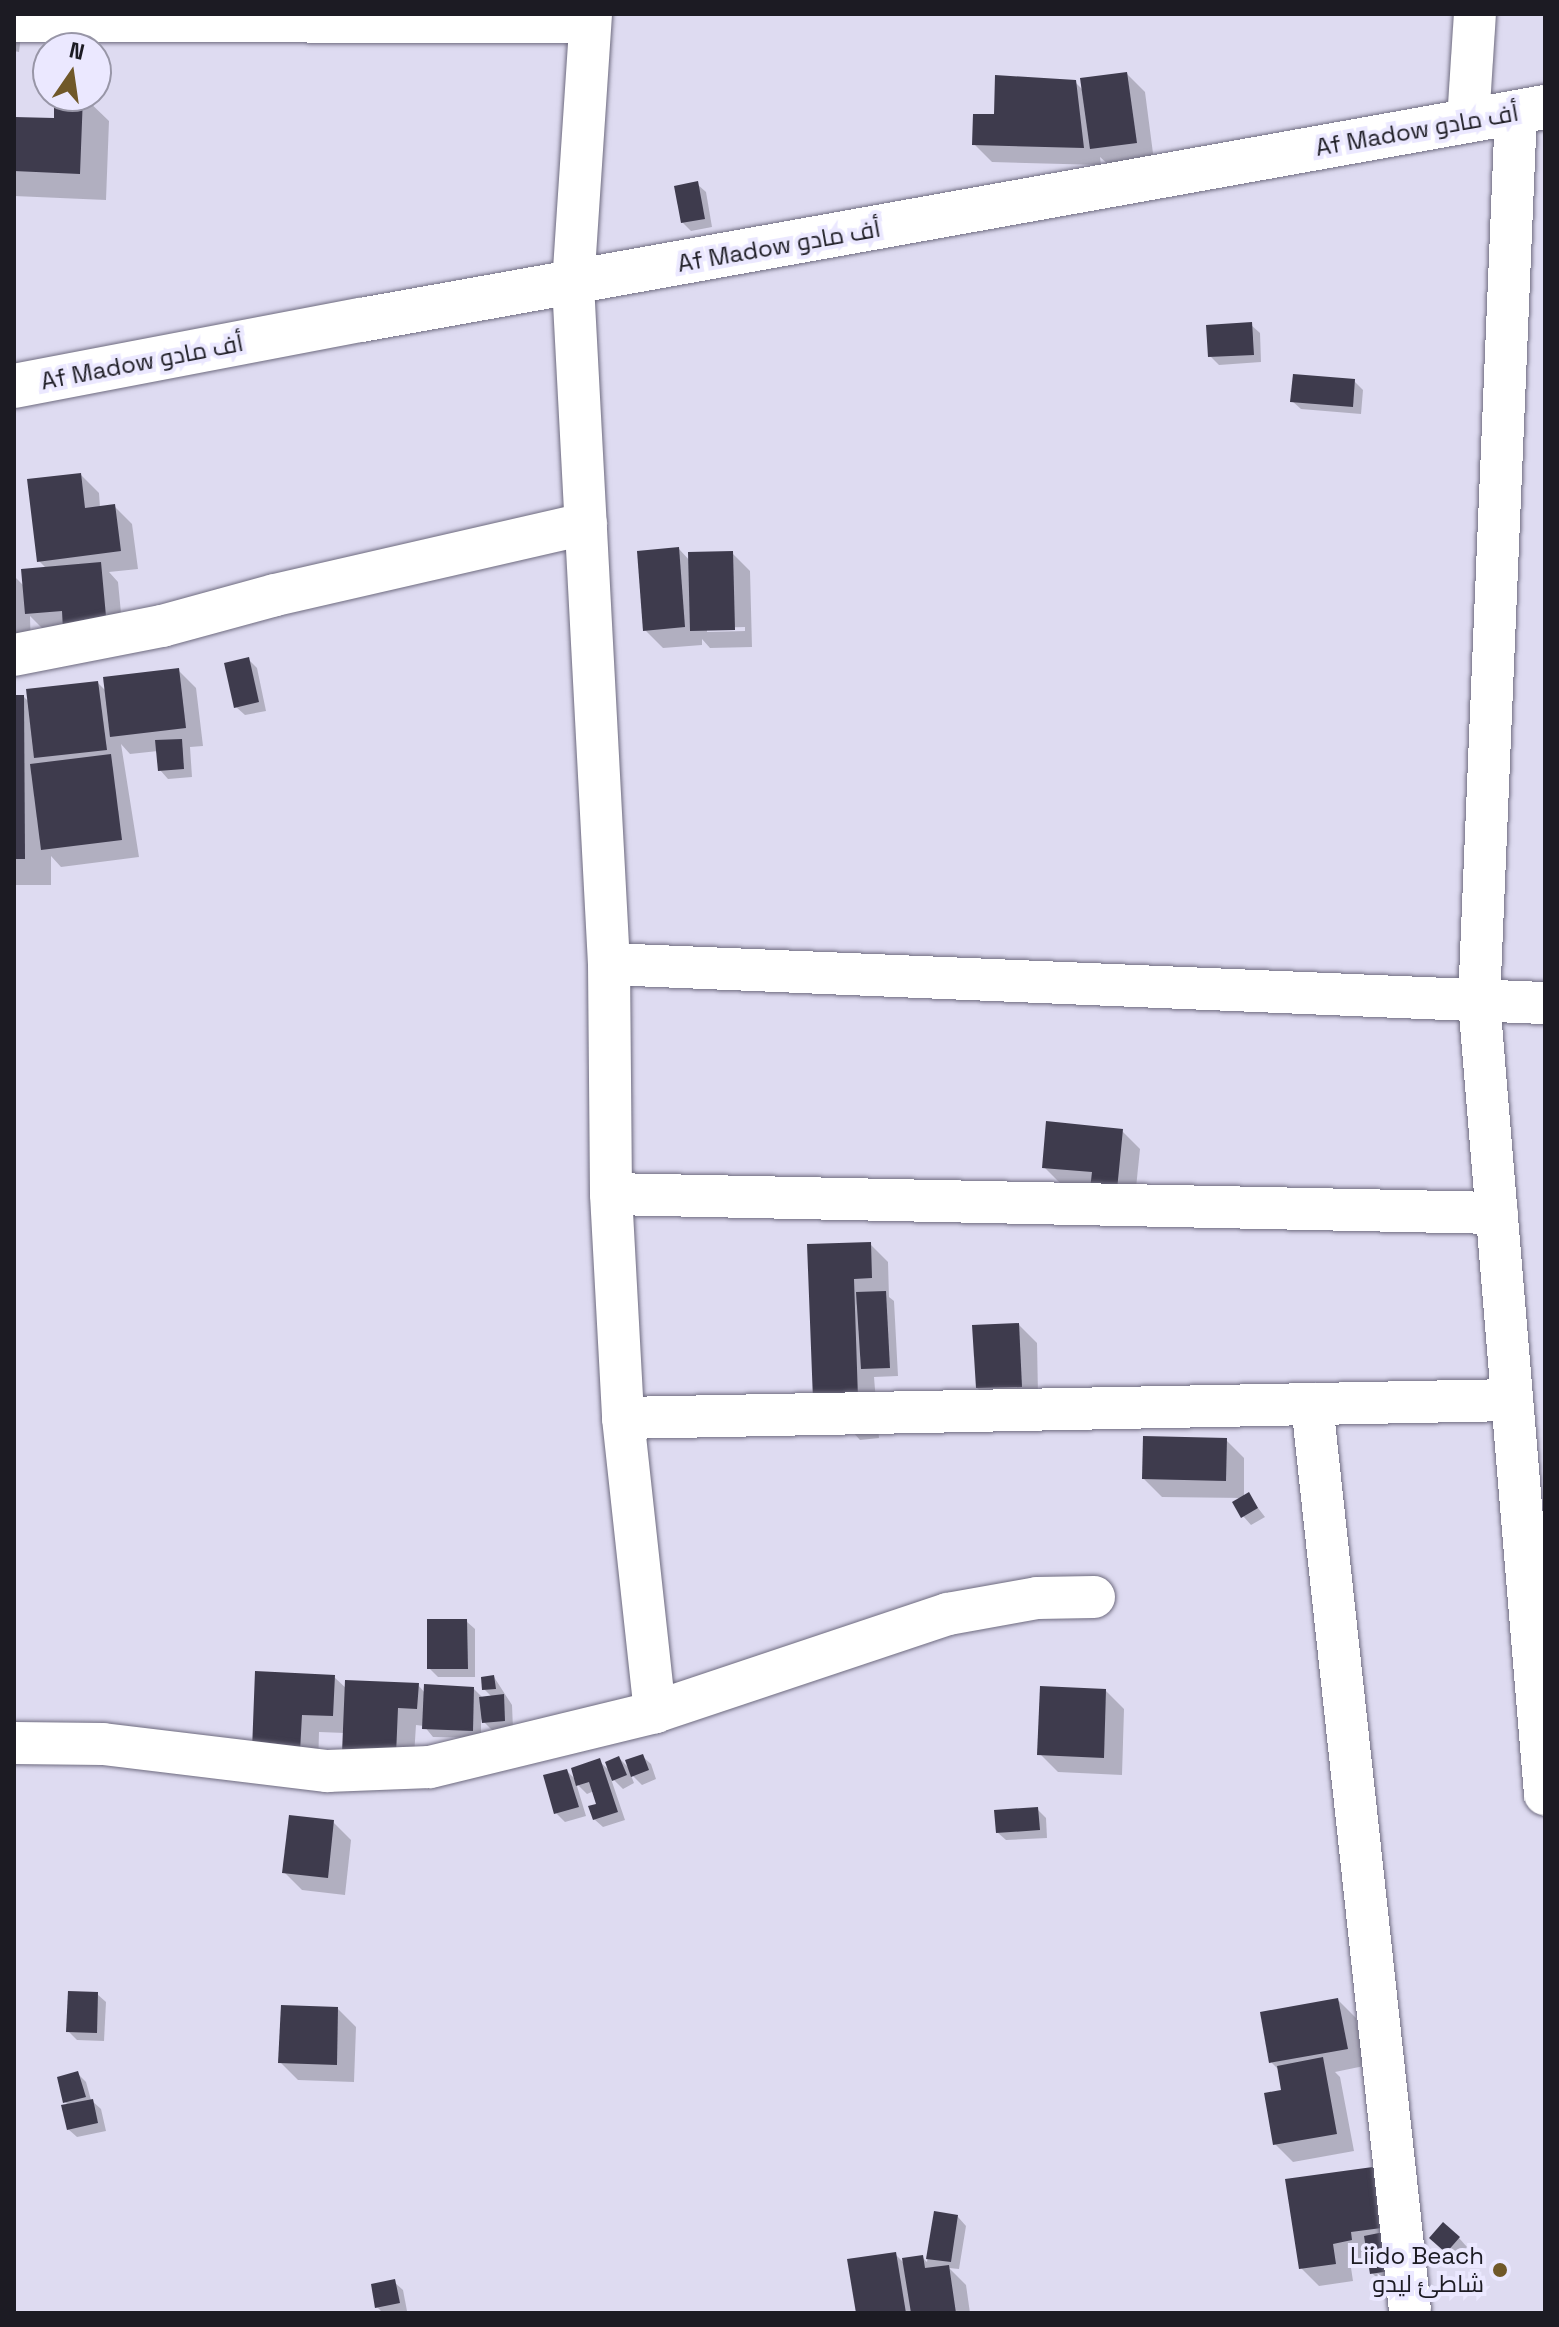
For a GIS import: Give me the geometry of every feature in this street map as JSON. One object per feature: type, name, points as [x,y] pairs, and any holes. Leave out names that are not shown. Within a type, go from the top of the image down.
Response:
[{"type":"street","points":[[1468,121],[1475,14]]},
{"type":"street","points":[[14,21],[591,18],[573,284],[609,964],[611,1194],[623,1418],[655,1712]]},
{"type":"street","points":[[1531,110],[1479,1001],[1545,1794]]},
{"type":"street","name":"Af Madow أف مادو","points":[[14,386],[1531,110]]},
{"type":"street","points":[[14,655],[162,626],[275,595],[586,524]]},
{"type":"street","points":[[609,964],[1545,1003]]},
{"type":"street","points":[[611,1194],[1497,1213]]},
{"type":"street","points":[[623,1418],[1512,1400]]},
{"type":"street","points":[[1312,1404],[1410,2310]]},
{"type":"street","points":[[14,1743],[103,1744],[327,1771],[430,1767],[655,1712],[948,1614],[1037,1598],[1094,1597]]},
{"type":"building","points":[[1127,72],[1137,143],[1090,149],[1080,78]]},
{"type":"building","points":[[995,75],[1076,80],[1084,148],[972,145],[973,114],[994,114]]},
{"type":"building","points":[[54,112],[82,112],[80,174],[14,171],[14,117],[54,118]]},
{"type":"building","points":[[698,181],[705,219],[681,223],[674,186]]},
{"type":"building","points":[[1252,322],[1254,355],[1208,357],[1206,325]]},
{"type":"building","points":[[1293,374],[1355,379],[1353,407],[1290,402]]},
{"type":"building","points":[[81,473],[85,508],[115,504],[121,551],[37,562],[27,479]]},
{"type":"building","points":[[679,547],[685,627],[643,631],[637,551]]},
{"type":"building","points":[[733,551],[735,630],[690,631],[688,552]]},
{"type":"building","points":[[101,562],[107,627],[63,630],[62,611],[25,614],[21,569]]},
{"type":"building","points":[[249,657],[259,702],[234,708],[224,663]]},
{"type":"building","points":[[179,668],[186,728],[110,737],[103,677]]},
{"type":"building","points":[[98,681],[107,750],[34,758],[26,689]]},
{"type":"building","points":[[14,695],[24,695],[25,859],[14,859]]},
{"type":"building","points":[[182,739],[184,769],[158,771],[155,740]]},
{"type":"building","points":[[111,754],[122,840],[41,850],[30,764]]},
{"type":"building","points":[[1046,1121],[1123,1129],[1116,1200],[1089,1198],[1092,1172],[1042,1168]]},
{"type":"building","points":[[871,1242],[872,1278],[854,1279],[858,1398],[813,1400],[807,1244]]},
{"type":"building","points":[[886,1291],[890,1368],[861,1369],[856,1292]]},
{"type":"building","points":[[1019,1323],[1022,1387],[976,1388],[972,1325]]},
{"type":"building","points":[[1143,1436],[1227,1438],[1226,1481],[1142,1479]]},
{"type":"building","points":[[1249,1492],[1258,1508],[1241,1518],[1232,1502]]},
{"type":"building","points":[[427,1619],[467,1619],[468,1669],[427,1669]]},
{"type":"building","points":[[255,1671],[335,1675],[333,1716],[302,1715],[300,1752],[252,1750]]},
{"type":"building","points":[[494,1675],[496,1689],[482,1690],[481,1677]]},
{"type":"building","points":[[345,1680],[419,1683],[417,1709],[398,1708],[396,1755],[342,1753]]},
{"type":"building","points":[[424,1684],[474,1687],[473,1731],[422,1729]]},
{"type":"building","points":[[1040,1686],[1106,1689],[1104,1758],[1037,1755]]},
{"type":"building","points":[[504,1694],[505,1721],[482,1723],[479,1697]]},
{"type":"building","points":[[643,1754],[649,1770],[631,1777],[625,1760]]},
{"type":"building","points":[[619,1756],[627,1775],[612,1781],[605,1762]]},
{"type":"building","points":[[600,1758],[618,1812],[593,1820],[588,1806],[596,1804],[589,1782],[576,1786],[571,1768]]},
{"type":"building","points":[[567,1769],[579,1807],[554,1814],[543,1775]]},
{"type":"building","points":[[1038,1807],[1040,1830],[996,1833],[994,1810]]},
{"type":"building","points":[[289,1815],[334,1820],[328,1878],[282,1873]]},
{"type":"building","points":[[68,1991],[98,1992],[97,2033],[66,2032]]},
{"type":"building","points":[[1338,1998],[1348,2049],[1269,2063],[1260,2012]]},
{"type":"building","points":[[281,2005],[338,2007],[337,2065],[278,2063]]},
{"type":"building","points":[[1323,2057],[1337,2134],[1273,2145],[1264,2093],[1281,2090],[1277,2066]]},
{"type":"building","points":[[78,2071],[86,2097],[63,2103],[57,2077]]},
{"type":"building","points":[[93,2099],[98,2123],[67,2130],[61,2105]]},
{"type":"building","points":[[1380,2166],[1389,2227],[1351,2232],[1352,2240],[1333,2244],[1336,2264],[1299,2269],[1285,2179]]},
{"type":"building","points":[[934,2211],[958,2215],[951,2262],[926,2259]]},
{"type":"building","points":[[1443,2222],[1460,2237],[1446,2253],[1429,2238]]},
{"type":"building","points":[[1384,2232],[1390,2271],[1370,2274],[1364,2236]]},
{"type":"building","points":[[896,2252],[906,2313],[856,2313],[847,2259]]},
{"type":"building","points":[[923,2255],[925,2268],[949,2265],[956,2313],[911,2313],[902,2258]]},
{"type":"building","points":[[395,2279],[400,2303],[375,2308],[371,2284]]},
{"type":"place","name":"Liido Beach شاطئ ليدو","points":[[1500,2270]]}]
